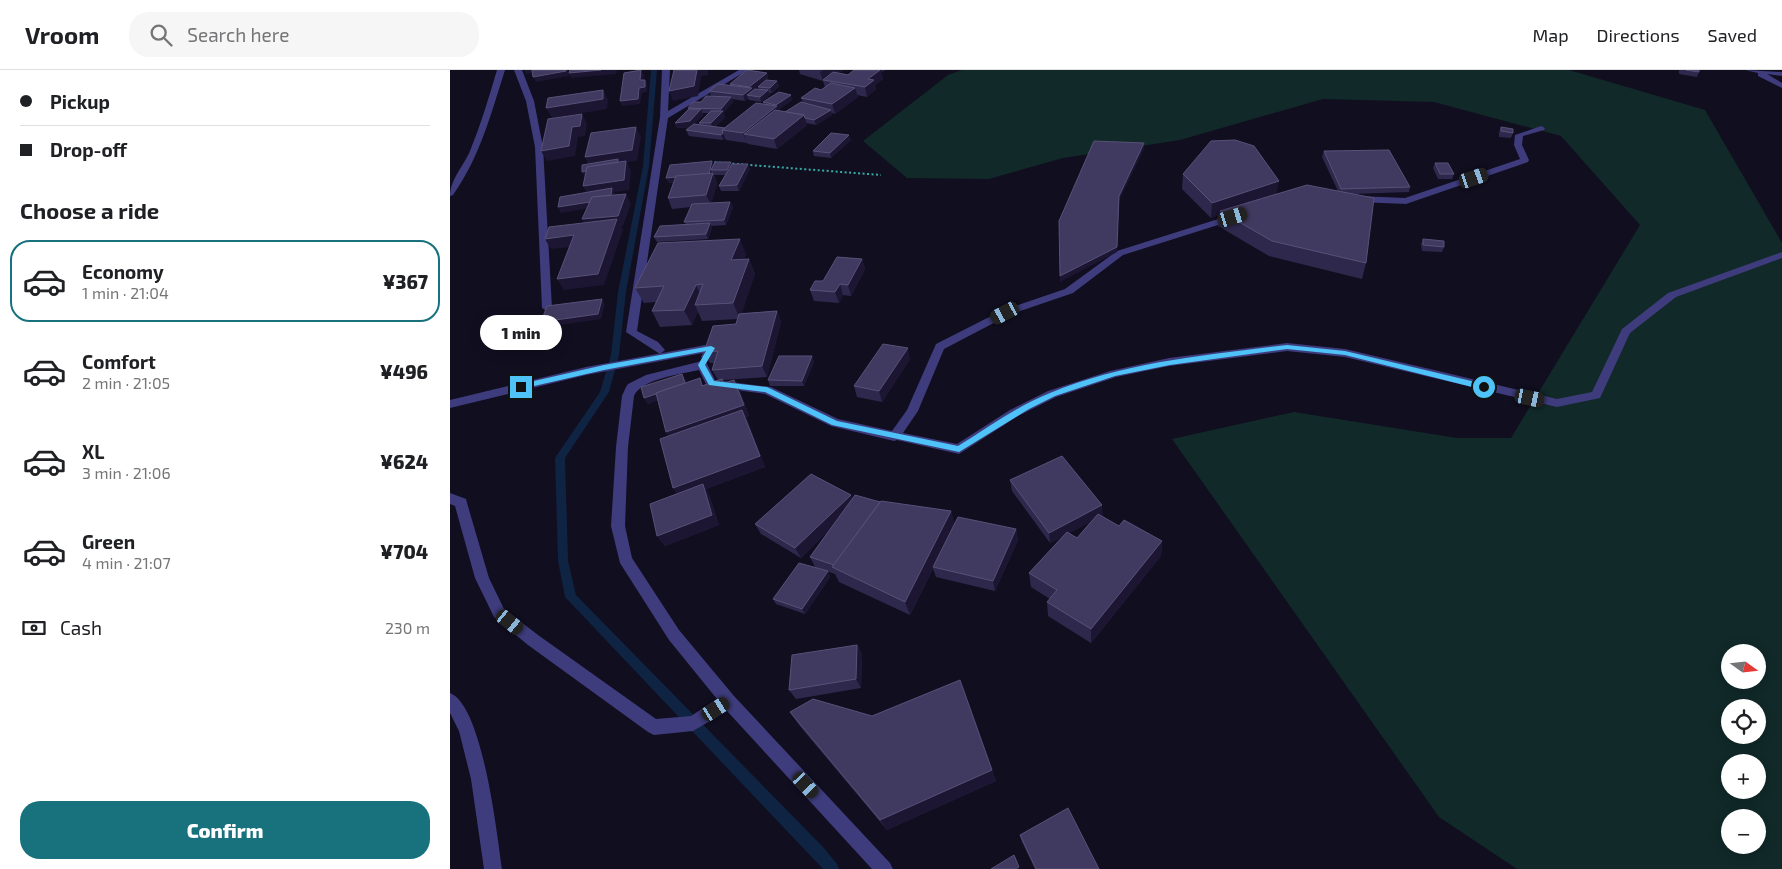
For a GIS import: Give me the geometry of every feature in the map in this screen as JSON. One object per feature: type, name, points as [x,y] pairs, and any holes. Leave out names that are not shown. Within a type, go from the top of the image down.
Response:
[{"type":"street","points":[[450,193],[461,180],[484,124],[501,70]]},
{"type":"street","points":[[518,70],[530,101],[539,147],[547,308]]},
{"type":"street","points":[[660,350],[654,344],[631,332],[664,117],[666,70]]},
{"type":"street","points":[[664,117],[744,70]]},
{"type":"street","points":[[1752,70],[1782,74]]},
{"type":"street","points":[[1752,70],[1782,86]]},
{"type":"street","points":[[1349,199],[1406,201],[1524,160],[1518,145],[1519,135],[1541,128]]},
{"type":"street","points":[[894,437],[912,411],[940,347],[1005,313],[1069,290],[1120,253],[1246,213]]},
{"type":"street","points":[[702,365],[711,383],[767,390],[835,423],[894,437],[959,449],[1014,413],[1052,394],[1114,374],[1170,362],[1287,347],[1345,353],[1557,403],[1596,395],[1626,331],[1672,295],[1782,255]]},
{"type":"street","points":[[450,404],[623,363],[711,348],[702,365],[650,378],[632,386],[628,396],[622,448],[618,526],[625,559],[674,635],[728,701],[884,869]]},
{"type":"street","points":[[650,378],[656,366]]},
{"type":"street","points":[[450,498],[461,503],[482,578],[499,613],[533,640],[654,727],[692,723],[728,701]]},
{"type":"street","points":[[450,700],[466,726],[479,775],[493,869]]},
{"type":"path","points":[[702,163],[721,162],[881,175]]},
{"type":"green space","points":[[962,70],[1569,70],[1705,110],[1782,243],[1782,869],[1517,869],[1439,817],[1172,439],[1294,412],[1457,438],[1511,438],[1640,225],[1561,136],[1434,102],[1323,99],[1180,140],[1063,158],[989,179],[907,178],[863,141],[948,75]]},
{"type":"building","points":[[532,70],[566,70],[566,71],[533,77]]},
{"type":"building","points":[[570,70],[601,70],[569,73]]},
{"type":"building","points":[[641,70],[640,80],[645,80],[645,87],[639,88],[638,99],[620,101],[624,73]]},
{"type":"building","points":[[674,70],[697,70],[694,86],[669,91]]},
{"type":"building","points":[[747,70],[767,73],[749,87],[730,84]]},
{"type":"building","points":[[854,70],[880,70],[868,79],[874,80],[865,87],[823,80],[833,72],[848,75]]},
{"type":"building","points":[[766,80],[777,81],[770,88],[758,87]]},
{"type":"building","points":[[831,83],[855,88],[832,104],[801,98],[815,88],[821,90]]},
{"type":"building","points":[[718,84],[752,88],[743,95],[709,91]]},
{"type":"building","points":[[755,89],[768,90],[760,97],[747,95]]},
{"type":"building","points":[[603,90],[603,99],[546,108],[548,98]]},
{"type":"building","points":[[779,92],[791,95],[776,105],[763,102]]},
{"type":"building","points":[[706,96],[731,97],[721,109],[688,108],[693,102],[701,102]]},
{"type":"building","points":[[801,102],[831,110],[814,120],[805,118],[804,115],[785,112]]},
{"type":"building","points":[[756,103],[777,106],[743,133],[722,130]]},
{"type":"building","points":[[689,109],[701,109],[690,121],[675,123]]},
{"type":"building","points":[[775,110],[804,115],[774,139],[744,134]]},
{"type":"building","points":[[711,111],[723,111],[711,123],[699,123]]},
{"type":"building","points":[[582,114],[580,126],[572,127],[569,146],[541,151],[548,119]]},
{"type":"building","points":[[694,124],[725,128],[722,130],[723,133],[721,135],[686,130]]},
{"type":"building","points":[[636,127],[632,150],[585,157],[591,133]]},
{"type":"building","points":[[1501,127],[1513,129],[1513,133],[1501,131]]},
{"type":"building","points":[[831,133],[849,135],[830,153],[813,151]]},
{"type":"building","points":[[1235,140],[1254,146],[1279,181],[1212,203],[1183,174],[1211,141]]},
{"type":"building","points":[[1094,141],[1144,143],[1119,196],[1117,247],[1060,276],[1059,221]]},
{"type":"building","points":[[1389,150],[1410,187],[1341,189],[1324,151]]},
{"type":"building","points":[[618,159],[618,162],[587,167],[586,171],[582,172],[582,165]]},
{"type":"building","points":[[626,161],[624,180],[583,186],[587,167]]},
{"type":"building","points":[[712,161],[709,174],[666,178],[670,165]]},
{"type":"building","points":[[715,162],[731,162],[727,170],[711,170]]},
{"type":"building","points":[[1435,163],[1448,163],[1454,174],[1440,174]]},
{"type":"building","points":[[732,164],[748,164],[737,185],[719,186]]},
{"type":"building","points":[[713,173],[706,195],[668,198],[676,176]]},
{"type":"building","points":[[1307,185],[1374,198],[1366,263],[1272,241],[1220,211]]},
{"type":"building","points":[[612,188],[611,195],[592,197],[590,202],[558,207],[560,197]]},
{"type":"building","points":[[626,194],[618,216],[582,219],[592,197]]},
{"type":"building","points":[[730,202],[724,220],[684,222],[692,204]]},
{"type":"building","points":[[617,219],[598,274],[557,279],[574,235],[545,239],[549,227]]},
{"type":"building","points":[[710,223],[706,234],[654,237],[660,226]]},
{"type":"building","points":[[740,239],[731,260],[749,259],[733,303],[695,305],[703,284],[696,285],[684,310],[652,311],[664,286],[635,288],[658,243]]},
{"type":"building","points":[[1423,239],[1444,241],[1444,247],[1423,245]]},
{"type":"building","points":[[837,257],[862,259],[848,285],[840,284],[835,292],[810,290],[815,281],[823,281]]},
{"type":"building","points":[[602,299],[598,314],[541,322],[547,306]]},
{"type":"building","points":[[777,311],[762,366],[712,370],[718,351],[704,352],[713,326],[736,324],[739,314]]},
{"type":"building","points":[[883,344],[908,348],[879,391],[854,386]]},
{"type":"building","points":[[779,356],[812,356],[802,381],[768,380]]},
{"type":"building","points":[[682,374],[685,383],[644,398],[641,387]]},
{"type":"building","points":[[700,378],[702,386],[722,379],[724,383],[734,380],[744,405],[666,432],[656,393]]},
{"type":"building","points":[[742,410],[760,456],[673,488],[660,439]]},
{"type":"building","points":[[1062,456],[1102,505],[1049,533],[1010,480]]},
{"type":"building","points":[[811,474],[851,495],[795,548],[755,524]]},
{"type":"building","points":[[703,484],[712,515],[657,536],[650,504]]},
{"type":"building","points":[[855,495],[880,502],[834,565],[810,557]]},
{"type":"building","points":[[881,501],[951,511],[905,602],[832,567]]},
{"type":"building","points":[[1098,514],[1119,526],[1124,520],[1162,541],[1091,629],[1047,602],[1057,590],[1029,573],[1067,532],[1077,538]]},
{"type":"building","points":[[958,517],[1016,529],[993,581],[933,567]]},
{"type":"building","points":[[799,563],[828,571],[802,609],[773,599]]},
{"type":"building","points":[[857,645],[856,679],[789,690],[792,655]]},
{"type":"building","points":[[960,680],[992,770],[880,820],[790,712],[813,699],[872,716]]},
{"type":"building","points":[[1068,808],[1099,869],[1036,869],[1020,835]]},
{"type":"building","points":[[1014,855],[1019,867],[1016,869],[991,869]]},
{"type":"waterway","points":[[654,70],[646,166],[622,292],[615,355],[604,392],[560,458],[563,561],[571,597],[819,853],[832,869]]},
{"type":"route","points":[[521,387],[623,363],[711,348],[702,365],[711,383],[767,390],[835,423],[959,449],[1014,413],[1052,394],[1114,374],[1170,362],[1287,347],[1345,353],[1484,387]]}]
